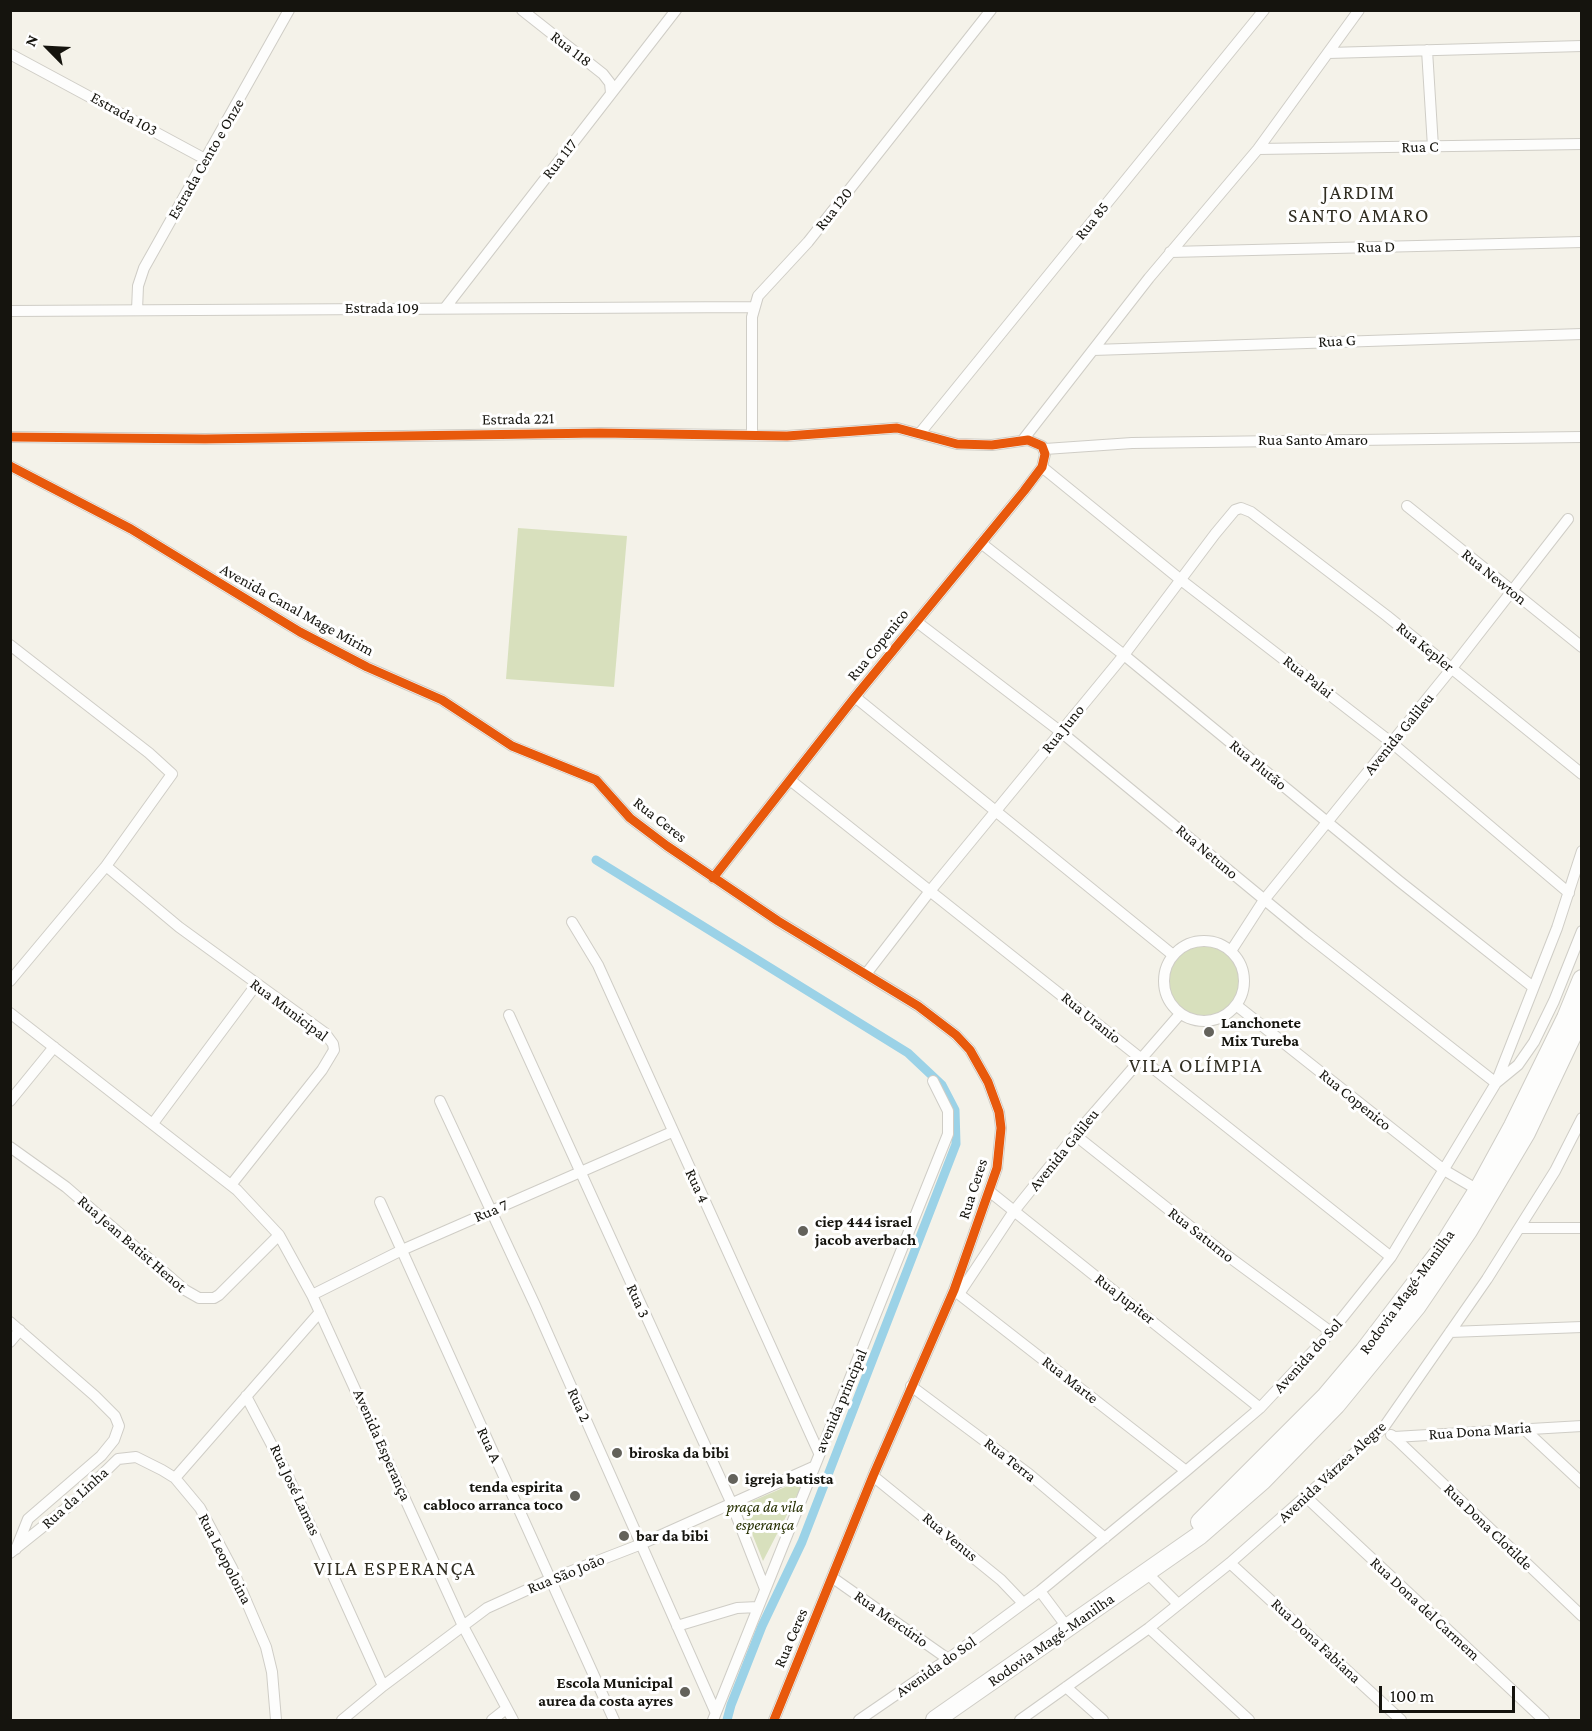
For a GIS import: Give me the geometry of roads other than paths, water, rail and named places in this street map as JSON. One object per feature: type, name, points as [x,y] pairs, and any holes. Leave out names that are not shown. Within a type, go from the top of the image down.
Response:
[{"type":"highway","name":"Rodovia Magé-Manilha","points":[[1165,1558],[1303,1420],[1364,1351],[1438,1254],[1478,1190],[1546,1060],[1581,979]]},
{"type":"highway","name":"Rodovia Magé-Manilha","points":[[935,1720],[1232,1509],[1280,1464],[1336,1405],[1417,1306],[1484,1206],[1526,1133],[1560,1066],[1581,1015]]},
{"type":"street","name":"Estrada Cento e Onze","points":[[137,310],[138,286],[144,268],[288,10]]},
{"type":"street","name":"Rua 118","points":[[522,10],[603,74],[610,83],[611,93]]},
{"type":"street","name":"Rua 117","points":[[445,308],[676,10]]},
{"type":"street","name":"Rua 85","points":[[920,433],[1264,10]]},
{"type":"street","points":[[1022,441],[1170,252],[1258,149],[1359,10]]},
{"type":"street","name":"Rua 120","points":[[753,307],[758,296],[808,242],[987,12]]},
{"type":"street","points":[[1328,53],[1581,45]]},
{"type":"street","points":[[1427,50],[1433,147]]},
{"type":"street","name":"Estrada 103","points":[[10,54],[205,159]]},
{"type":"street","name":"Rua C","points":[[1258,149],[1581,144]]},
{"type":"street","name":"Rua D","points":[[1170,252],[1581,242]]},
{"type":"street","points":[[752,433],[753,307]]},
{"type":"street","name":"Estrada 109","points":[[10,311],[753,307]]},
{"type":"street","name":"Rua G","points":[[1093,350],[1581,334]]},
{"type":"street","name":"Estrada 221","points":[[10,438],[205,439],[290,436],[752,433],[787,436],[888,428],[920,433],[965,445],[1022,441]]},
{"type":"street","name":"Rua Santo Amaro","points":[[1045,449],[1142,442],[1581,437]]},
{"type":"street","points":[[1022,441],[1032,441],[1045,449]]},
{"type":"street","name":"Rua Copenico","points":[[713,878],[855,697],[1042,467],[1045,449]]},
{"type":"street","name":"Avenida Canal Mage Mirim","points":[[10,466],[122,524],[300,632],[367,667],[442,700],[512,746],[591,777],[604,788]]},
{"type":"street","name":"Rua Palai","points":[[1042,467],[1181,580],[1392,743],[1569,893]]},
{"type":"street","name":"Rua Newton","points":[[1407,506],[1581,647]]},
{"type":"street","name":"Rua Juno","points":[[866,974],[930,891],[1124,655],[1235,510],[1246,509],[1266,524]]},
{"type":"street","name":"Avenida Galileu","points":[[1231,951],[1264,900],[1452,668],[1568,519]]},
{"type":"street","name":"Rua Kepler","points":[[1266,524],[1452,668],[1581,774]]},
{"type":"street","name":"Rua Plutão","points":[[981,543],[1124,655],[1533,987]]},
{"type":"street","name":"Rua Netuno","points":[[917,622],[1061,732],[1264,900],[1496,1083]]},
{"type":"street","points":[[10,645],[171,772],[164,788],[106,866],[10,981]]},
{"type":"street","name":"Rua Copenico","points":[[855,697],[995,813],[1173,955]]},
{"type":"street","name":"Rua Uranio","points":[[790,780],[1391,1257]]},
{"type":"street","name":"Rua Ceres","points":[[604,788],[630,818],[713,878],[940,1022],[970,1050],[999,1112],[1001,1128],[998,1168],[956,1292],[911,1386],[774,1720]]},
{"type":"street","name":"Avenida do Sol","points":[[859,1720],[948,1659],[1040,1591],[1186,1472],[1260,1408],[1331,1332],[1391,1257],[1496,1083],[1569,893],[1581,851]]},
{"type":"street","name":"Rua Municipal","points":[[106,866],[256,985],[325,1034],[333,1044],[334,1050],[322,1070],[282,1124],[231,1185]]},
{"type":"street","name":"Rua 4","points":[[572,922],[598,965],[819,1453]]},
{"type":"street","points":[[1496,1083],[1518,1065],[1534,1042],[1554,1001],[1581,931]]},
{"type":"street","points":[[1197,940],[1215,942],[1231,951],[1242,967],[1244,977],[1241,996],[1236,1005],[1224,1016],[1210,1021],[1194,1020],[1180,1014],[1170,1003],[1164,989],[1164,977],[1173,955],[1180,947],[1197,940]]},
{"type":"street","points":[[154,1122],[256,985]]},
{"type":"street","name":"Rua Copenico","points":[[1236,1005],[1444,1170],[1478,1190]]},
{"type":"street","points":[[10,1013],[154,1122],[231,1185],[253,1205],[279,1235]]},
{"type":"street","name":"Avenida Galileu","points":[[956,1292],[1014,1211],[1075,1135],[1180,1014]]},
{"type":"street","name":"Rua 3","points":[[509,1015],[731,1502],[765,1589]]},
{"type":"street","points":[[10,1101],[54,1047]]},
{"type":"street","name":"avenida principal","points":[[714,1716],[948,1134],[948,1111],[933,1081]]},
{"type":"street","name":"Rua 2","points":[[440,1101],[677,1626],[714,1716]]},
{"type":"street","name":"Avenida Várzea Alegre","points":[[1020,1720],[1149,1628],[1230,1563],[1384,1427],[1519,1228],[1580,1123]]},
{"type":"street","name":"Rua 7","points":[[312,1294],[402,1250],[672,1132]]},
{"type":"street","name":"Rua Saturno","points":[[1075,1135],[1221,1251],[1331,1332]]},
{"type":"street","name":"Rua Jean Batist Henot","points":[[10,1147],[66,1187],[185,1290],[199,1298],[214,1298],[219,1295],[279,1235]]},
{"type":"street","name":"Rua Jupiter","points":[[989,1191],[1260,1408]]},
{"type":"street","name":"Rua A","points":[[380,1202],[459,1382],[614,1720]]},
{"type":"street","points":[[1519,1228],[1581,1228]]},
{"type":"street","name":"Avenida Esperança","points":[[279,1235],[312,1294],[463,1626],[513,1720]]},
{"type":"street","name":"Rua Marte","points":[[956,1292],[1186,1472]]},
{"type":"street","points":[[175,1478],[320,1312]]},
{"type":"street","points":[[10,1322],[112,1413],[119,1426],[114,1440],[101,1456],[28,1519],[13,1551]]},
{"type":"street","points":[[1450,1332],[1581,1328]]},
{"type":"street","points":[[10,1341],[20,1330]]},
{"type":"street","name":"Rua Terra","points":[[911,1386],[1029,1474],[1105,1538]]},
{"type":"street","name":"Rua José Lamas","points":[[246,1396],[292,1484],[383,1686]]},
{"type":"street","name":"Rua Dona Maria","points":[[1394,1437],[1581,1426]]},
{"type":"street","points":[[1384,1427],[1394,1437]]},
{"type":"street","points":[[1522,1428],[1581,1484]]},
{"type":"street","name":"Rua Dona Clotilde","points":[[1394,1437],[1581,1616]]},
{"type":"street","name":"Rua da Linha","points":[[13,1551],[75,1501],[118,1459],[128,1456],[141,1459],[175,1478]]},
{"type":"street","name":"Rua São João","points":[[342,1720],[383,1686],[487,1608],[551,1579],[639,1545],[813,1467]]},
{"type":"street","name":"Rua Venus","points":[[873,1476],[984,1565],[1023,1603]]},
{"type":"street","name":"Rua Leopoloina","points":[[175,1478],[210,1525],[266,1647],[273,1672],[276,1720]]},
{"type":"street","name":"Rua Dona del Carmem","points":[[1306,1497],[1544,1720]]},
{"type":"street","name":"Rua Dona Fabiana","points":[[1230,1563],[1401,1720]]},
{"type":"street","points":[[1146,1572],[1178,1604]]},
{"type":"street","name":"Rua Mercúrio","points":[[833,1578],[948,1659]]},
{"type":"street","points":[[1040,1591],[1067,1627]]},
{"type":"street","points":[[677,1626],[736,1608],[758,1606]]},
{"type":"street","points":[[1149,1628],[1249,1720]]},
{"type":"street","points":[[1066,1687],[1103,1720]]},
{"type":"street","points":[[492,1720],[506,1709]]},
{"type":"waterway","points":[[596,860],[908,1053],[942,1085],[955,1110],[956,1144],[802,1542],[762,1626],[727,1720]]},
{"type":"place","name":"Lanchonete Mix Tureba","points":[[1209,1032]]},
{"type":"place","name":"ciep 444 israel jacob averbach","points":[[803,1231]]},
{"type":"place","name":"biroska da bibi","points":[[617,1453]]},
{"type":"place","name":"igreja batista","points":[[733,1479]]},
{"type":"place","name":"tenda espirita cabloco arranca toco","points":[[575,1496]]},
{"type":"place","name":"bar da bibi","points":[[624,1536]]},
{"type":"place","name":"Escola Municipal aurea da costa ayres","points":[[685,1692]]},
{"type":"district","name":"JARDIM SANTO AMARO","points":[[1359,204]]},
{"type":"district","name":"VILA OLÍMPIA","points":[[1196,1066]]},
{"type":"district","name":"VILA ESPERANÇA","points":[[395,1569]]},
{"type":"park label","name":"praça da vila esperança","points":[[765,1516]]}]
